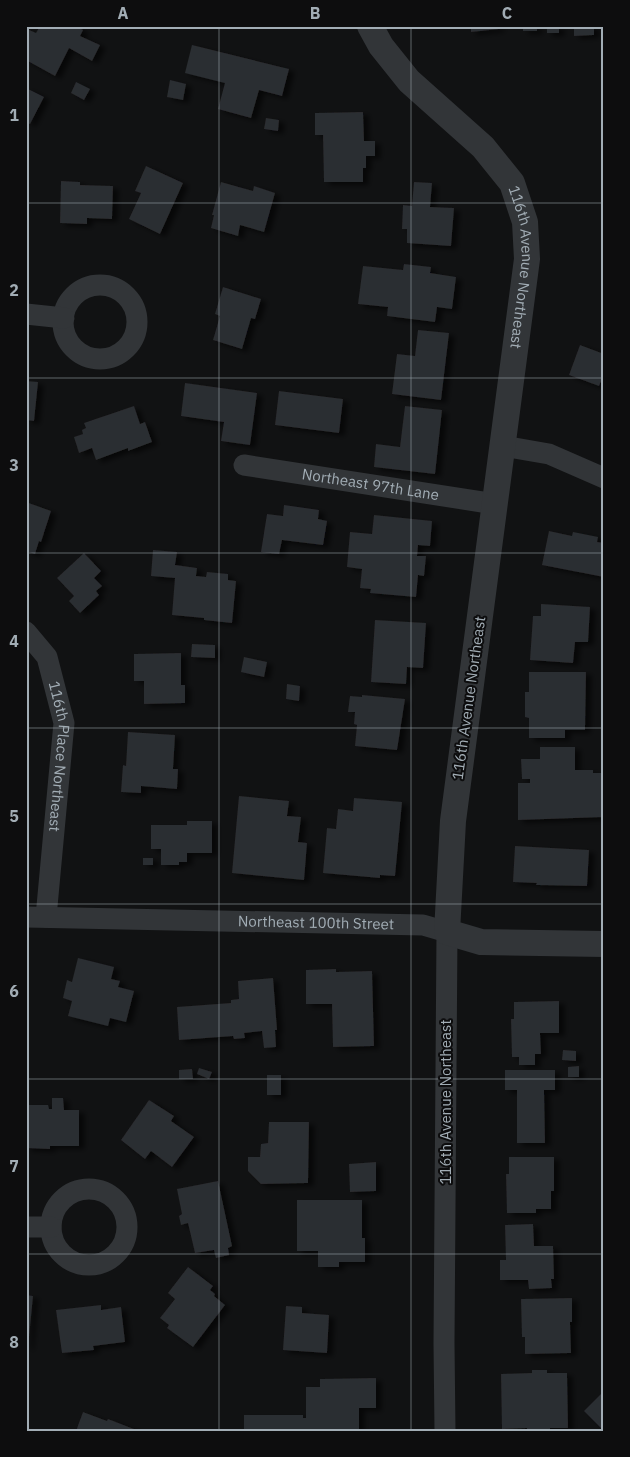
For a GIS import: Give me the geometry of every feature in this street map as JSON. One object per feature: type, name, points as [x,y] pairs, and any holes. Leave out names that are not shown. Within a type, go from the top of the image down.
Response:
[{"type":"street","name":"116th Avenue Northeast","points":[[370,26],[381,46],[409,81],[483,147],[512,182],[525,222],[527,259],[453,821],[447,932],[445,1431]]},
{"type":"street","points":[[26,314],[64,318]]},
{"type":"street","points":[[503,446],[549,454],[604,478]]},
{"type":"street","name":"Northeast 97th Lane","points":[[244,465],[495,504]]},
{"type":"street","name":"116th Place Northeast","points":[[26,632],[47,657],[64,723],[36,917]]},
{"type":"street","name":"Northeast 100th Street","points":[[36,917],[423,925],[481,942],[604,944]]},
{"type":"street","points":[[26,1227],[51,1227]]},
{"type":"building","points":[[40,26],[75,26],[83,30],[80,36],[100,45],[92,61],[69,48],[55,76],[26,60],[26,30],[36,33]]},
{"type":"building","points":[[471,26],[499,26],[499,29],[471,32]]},
{"type":"building","points":[[523,26],[537,26],[537,31],[523,31]]},
{"type":"building","points":[[547,26],[559,26],[559,33],[547,33]]},
{"type":"building","points":[[574,26],[594,26],[594,35],[574,36]]},
{"type":"building","points":[[192,45],[289,69],[282,96],[259,90],[251,118],[218,109],[225,83],[185,73]]},
{"type":"building","points":[[170,80],[186,84],[183,100],[167,97]]},
{"type":"building","points":[[76,82],[90,89],[84,100],[71,93]]},
{"type":"building","points":[[26,88],[44,97],[30,124],[26,122]]},
{"type":"building","points":[[363,112],[364,141],[375,141],[375,156],[366,156],[366,168],[363,168],[363,182],[324,182],[323,135],[315,135],[315,113]]},
{"type":"building","points":[[266,118],[279,120],[278,131],[264,129]]},
{"type":"building","points":[[146,166],[183,183],[160,234],[129,219],[141,193],[135,191]]},
{"type":"building","points":[[61,181],[80,182],[80,185],[113,186],[112,219],[87,218],[87,224],[60,223]]},
{"type":"building","points":[[221,182],[253,191],[254,186],[275,193],[264,232],[240,225],[238,236],[211,228],[214,215],[212,215]]},
{"type":"building","points":[[414,182],[432,183],[430,207],[454,208],[451,246],[407,243],[407,229],[402,229],[403,205],[412,206]]},
{"type":"building","points":[[404,264],[431,267],[430,273],[456,277],[452,309],[437,307],[435,322],[387,316],[388,307],[358,304],[363,266],[403,270]]},
{"type":"building","points":[[223,287],[261,299],[255,319],[251,318],[242,349],[213,340],[220,316],[215,314]]},
{"type":"building","points":[[418,330],[449,333],[441,400],[392,394],[397,354],[415,356]]},
{"type":"building","points":[[580,345],[604,354],[604,374],[599,386],[569,375]]},
{"type":"building","points":[[26,381],[38,382],[34,421],[26,420]]},
{"type":"building","points":[[185,383],[257,393],[250,445],[221,441],[224,422],[181,416]]},
{"type":"building","points":[[279,391],[343,399],[339,433],[275,425]]},
{"type":"building","points":[[134,406],[140,424],[145,422],[152,442],[128,451],[128,448],[96,460],[92,448],[79,453],[74,437],[83,434],[82,430],[86,428],[84,423]]},
{"type":"building","points":[[405,406],[442,410],[435,474],[374,467],[376,444],[400,447]]},
{"type":"building","points":[[26,502],[51,511],[35,554],[26,551]]},
{"type":"building","points":[[284,505],[319,510],[318,519],[327,521],[323,545],[282,540],[279,554],[261,552],[267,514],[283,516]]},
{"type":"building","points":[[374,515],[432,521],[430,546],[418,545],[417,556],[426,556],[424,576],[418,575],[416,597],[370,593],[371,589],[360,588],[362,569],[347,567],[350,532],[372,534]]},
{"type":"building","points":[[549,531],[572,536],[573,532],[598,537],[597,542],[604,543],[604,577],[542,565]]},
{"type":"building","points":[[153,550],[177,552],[175,565],[197,568],[196,576],[206,577],[207,572],[228,574],[228,580],[236,581],[232,623],[172,615],[175,578],[151,576]]},
{"type":"building","points":[[84,553],[101,571],[94,578],[102,586],[96,591],[99,595],[80,613],[69,601],[74,596],[57,578]]},
{"type":"building","points":[[541,604],[590,607],[588,642],[575,642],[573,663],[530,660],[533,616],[541,616]]},
{"type":"building","points":[[375,620],[426,623],[423,668],[407,667],[406,684],[371,682]]},
{"type":"building","points":[[192,644],[215,645],[215,658],[191,657]]},
{"type":"building","points":[[181,653],[181,685],[185,685],[185,703],[144,704],[144,681],[134,681],[134,654]]},
{"type":"building","points":[[244,657],[267,662],[264,677],[241,672]]},
{"type":"building","points":[[529,672],[586,672],[585,730],[565,730],[565,738],[529,738],[529,718],[525,717],[525,692],[529,692]]},
{"type":"building","points":[[287,684],[300,686],[299,701],[286,699]]},
{"type":"building","points":[[362,695],[405,699],[397,750],[355,746],[357,725],[354,724],[355,712],[348,712],[350,696],[362,697]]},
{"type":"building","points":[[128,732],[175,735],[173,769],[178,769],[177,789],[141,786],[141,793],[121,792],[123,765],[126,766]]},
{"type":"building","points":[[540,747],[575,747],[575,770],[593,770],[593,773],[604,773],[604,817],[518,820],[518,783],[530,783],[530,779],[522,779],[521,759],[540,759]]},
{"type":"building","points":[[239,796],[289,801],[287,816],[301,817],[298,842],[307,843],[304,880],[232,873]]},
{"type":"building","points":[[354,798],[402,802],[395,876],[380,875],[380,878],[323,873],[327,828],[336,829],[338,809],[353,811]]},
{"type":"building","points":[[187,821],[212,821],[212,853],[187,853],[187,862],[179,862],[179,865],[161,865],[161,849],[151,849],[151,825],[187,825]]},
{"type":"building","points":[[515,846],[589,850],[587,886],[536,885],[537,883],[513,882]]},
{"type":"building","points":[[143,858],[153,858],[153,865],[143,865]]},
{"type":"building","points":[[78,958],[114,967],[111,979],[120,981],[118,987],[134,991],[126,1022],[110,1018],[108,1026],[68,1016],[72,1001],[63,998],[67,980],[72,982]]},
{"type":"building","points":[[336,969],[336,972],[372,971],[374,1046],[333,1047],[332,1004],[306,1004],[306,970]]},
{"type":"building","points":[[273,978],[277,1030],[275,1030],[276,1047],[264,1048],[262,1031],[244,1033],[245,1038],[234,1039],[233,1036],[179,1040],[177,1007],[231,1003],[231,1000],[239,999],[238,981]]},
{"type":"building","points":[[559,1001],[559,1033],[540,1033],[541,1054],[535,1054],[535,1065],[519,1065],[519,1057],[512,1057],[511,1019],[514,1019],[514,1002]]},
{"type":"building","points":[[563,1050],[576,1051],[576,1061],[562,1060]]},
{"type":"building","points":[[579,1066],[579,1077],[568,1077],[568,1067]]},
{"type":"building","points":[[199,1068],[212,1072],[209,1079],[197,1074]]},
{"type":"building","points":[[192,1069],[193,1079],[179,1079],[179,1070]]},
{"type":"building","points":[[505,1070],[555,1070],[555,1090],[544,1090],[545,1143],[517,1143],[517,1090],[505,1090]]},
{"type":"building","points":[[267,1075],[281,1075],[281,1095],[267,1095]]},
{"type":"building","points":[[52,1098],[63,1098],[64,1110],[79,1110],[79,1146],[50,1146],[50,1149],[26,1148],[26,1105],[48,1105],[49,1109],[52,1109]]},
{"type":"building","points":[[149,1100],[174,1116],[171,1121],[194,1137],[172,1167],[151,1151],[145,1159],[121,1140]]},
{"type":"building","points":[[269,1122],[309,1122],[308,1183],[261,1184],[248,1171],[248,1157],[260,1157],[261,1144],[268,1143]]},
{"type":"building","points":[[509,1157],[554,1157],[554,1191],[551,1191],[551,1209],[536,1209],[536,1213],[507,1213],[506,1174],[509,1174]]},
{"type":"building","points":[[376,1162],[376,1191],[350,1192],[349,1164]]},
{"type":"building","points":[[218,1181],[232,1246],[228,1248],[229,1255],[216,1258],[214,1250],[195,1253],[188,1223],[181,1225],[179,1216],[182,1214],[177,1189]]},
{"type":"building","points":[[297,1200],[362,1200],[362,1238],[365,1238],[365,1262],[339,1262],[339,1267],[318,1267],[318,1251],[297,1251]]},
{"type":"building","points":[[533,1224],[534,1246],[553,1246],[554,1279],[551,1279],[552,1288],[529,1289],[528,1280],[500,1280],[500,1260],[506,1260],[505,1225]]},
{"type":"building","points":[[188,1267],[213,1286],[210,1290],[225,1305],[193,1347],[167,1328],[169,1325],[160,1318],[175,1299],[168,1293]]},
{"type":"building","points":[[26,1295],[33,1296],[28,1347],[26,1347]]},
{"type":"building","points":[[572,1298],[572,1322],[570,1322],[571,1353],[525,1354],[525,1337],[522,1337],[521,1299]]},
{"type":"building","points":[[101,1305],[101,1310],[121,1307],[125,1342],[93,1346],[94,1350],[62,1353],[56,1310]]},
{"type":"building","points":[[286,1306],[302,1307],[302,1313],[329,1315],[327,1353],[283,1350]]},
{"type":"building","points":[[532,1370],[547,1370],[547,1373],[567,1373],[568,1428],[550,1428],[550,1431],[527,1431],[527,1428],[502,1429],[501,1374],[532,1373]]},
{"type":"building","points":[[376,1378],[376,1408],[359,1408],[359,1429],[355,1429],[355,1431],[244,1431],[244,1415],[303,1415],[303,1418],[306,1418],[306,1387],[320,1387],[320,1379]]},
{"type":"building","points":[[604,1391],[604,1431],[584,1411]]},
{"type":"building","points":[[83,1412],[107,1421],[108,1419],[139,1431],[76,1431]]}]
